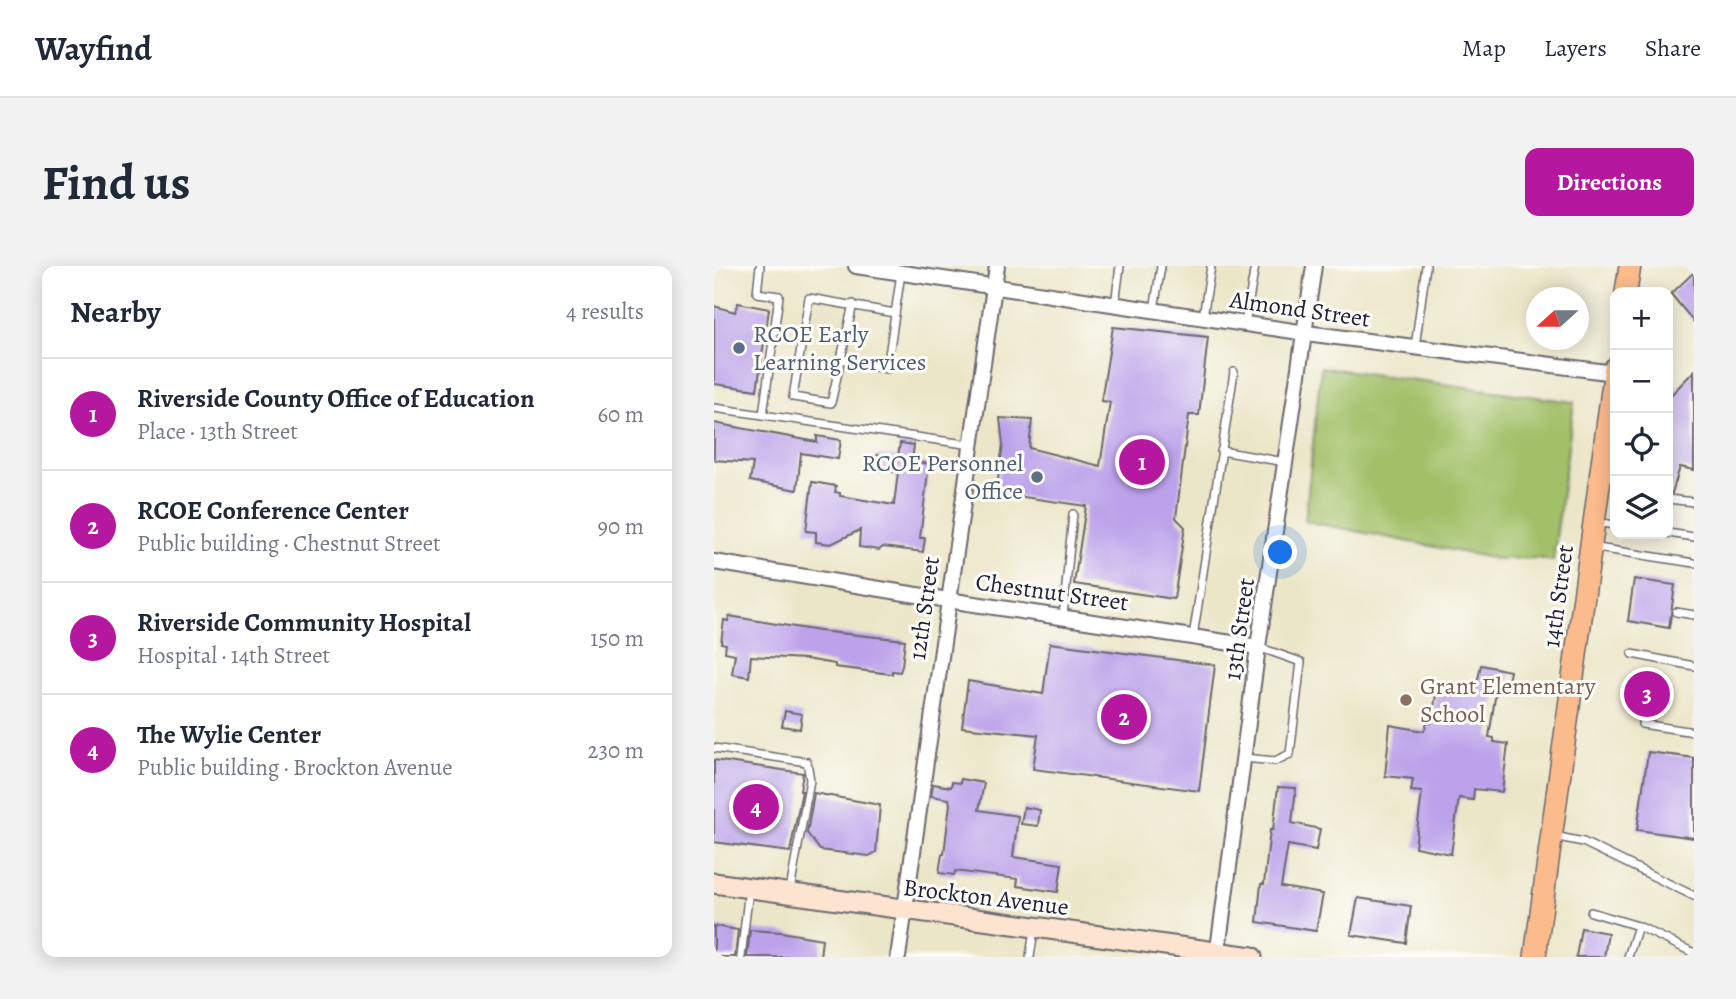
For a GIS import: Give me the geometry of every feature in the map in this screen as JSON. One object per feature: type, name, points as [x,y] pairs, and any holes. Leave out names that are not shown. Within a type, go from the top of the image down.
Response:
[{"type":"main road","points":[[1627,287],[1630,266]]},
{"type":"main road","name":"14th Street","points":[[1535,957],[1591,547],[1605,523],[1603,492],[1611,413]]},
{"type":"main road","name":"Brockton Avenue","points":[[714,883],[1218,955],[1252,957]]},
{"type":"street","name":"Almond Street","points":[[856,266],[1306,333],[1610,372]]},
{"type":"street","name":"12th Street","points":[[898,957],[997,266]]},
{"type":"street","name":"13th Street","points":[[1218,955],[1258,647],[1314,266]]},
{"type":"street","name":"Chestnut Street","points":[[714,562],[1258,647]]},
{"type":"lane","points":[[760,266],[757,293],[779,296],[763,415]]},
{"type":"lane","points":[[1115,304],[1120,266]]},
{"type":"lane","points":[[1154,310],[1161,266]]},
{"type":"lane","points":[[1203,318],[1211,266]]},
{"type":"lane","points":[[1245,324],[1255,266]]},
{"type":"lane","points":[[1415,348],[1426,266]]},
{"type":"lane","points":[[841,359],[887,369],[901,273]]},
{"type":"lane","points":[[853,304],[831,403],[793,397],[808,298],[853,304],[895,313]]},
{"type":"lane","points":[[1193,636],[1234,372]]},
{"type":"lane","points":[[714,408],[972,445]]},
{"type":"lane","points":[[1221,451],[1287,462]]},
{"type":"lane","points":[[1673,500],[1694,502]]},
{"type":"lane","points":[[1063,617],[1073,514]]},
{"type":"lane","points":[[1673,534],[1694,537]]},
{"type":"lane","points":[[1591,547],[1694,563]]},
{"type":"lane","points":[[1676,612],[1694,615]]},
{"type":"lane","points":[[1244,758],[1275,761],[1290,754],[1301,662],[1258,647]]},
{"type":"lane","points":[[1632,654],[1694,666]]},
{"type":"lane","points":[[1642,724],[1694,732]]},
{"type":"lane","points":[[714,748],[807,762],[810,780],[790,894]]},
{"type":"lane","points":[[1552,835],[1583,842],[1694,896]]},
{"type":"lane","points":[[741,957],[749,888]]},
{"type":"lane","points":[[1591,912],[1638,926],[1694,953]]},
{"type":"lane","points":[[1628,957],[1638,926]]},
{"type":"lane","points":[[1030,957],[1034,928]]},
{"type":"green space","points":[[1321,367],[1574,402],[1553,561],[1539,558],[1496,559],[1305,521]]},
{"type":"building","points":[[1694,272],[1694,322],[1673,296],[1673,292]]},
{"type":"building","name":"RCOE Early Learning Services","points":[[738,303],[769,309],[757,390],[714,384],[714,306],[735,312]]},
{"type":"building","points":[[1113,327],[1208,337],[1199,415],[1189,415],[1176,518],[1185,527],[1174,599],[1074,584],[1086,506],[996,493],[1003,444],[1000,418],[1032,420],[1029,448],[1100,466],[1110,402],[1101,401]]},
{"type":"building","points":[[1694,371],[1694,470],[1680,467],[1673,490],[1673,413],[1673,393]]},
{"type":"building","points":[[714,423],[817,442],[817,436],[841,440],[838,459],[801,453],[797,490],[750,481],[753,463],[714,460]]},
{"type":"building","points":[[900,443],[914,445],[912,461],[929,464],[920,538],[925,538],[923,552],[859,547],[860,530],[831,544],[816,542],[816,532],[806,531],[812,482],[836,486],[835,492],[840,493],[840,496],[894,505],[898,472],[876,470],[877,455],[898,457]]},
{"type":"building","points":[[1634,579],[1675,585],[1669,628],[1628,621]]},
{"type":"building","points":[[729,616],[819,631],[905,640],[902,666],[900,672],[892,671],[892,674],[835,667],[835,664],[806,659],[751,656],[749,677],[732,674],[735,654],[725,652],[726,644],[721,643],[724,620],[728,621]]},
{"type":"building","points":[[1050,643],[1215,665],[1199,791],[1033,769],[1038,735],[962,727],[968,681],[1043,694]]},
{"type":"building","points":[[1481,665],[1510,671],[1506,692],[1496,691],[1489,737],[1494,738],[1494,742],[1508,744],[1502,792],[1474,789],[1473,800],[1459,798],[1451,854],[1415,847],[1422,792],[1411,791],[1413,779],[1385,776],[1390,725],[1424,731],[1427,723],[1431,723],[1438,684],[1476,689]]},
{"type":"building","points":[[785,711],[802,714],[800,729],[782,726]]},
{"type":"building","points":[[1648,752],[1694,758],[1694,838],[1637,830]]},
{"type":"building","points":[[714,760],[803,773],[790,852],[714,842]]},
{"type":"building","points":[[961,779],[984,783],[979,810],[1018,816],[1013,857],[1062,864],[1058,892],[1017,886],[1018,879],[955,871],[954,875],[939,873],[950,804],[949,799],[931,796],[933,784],[951,787],[952,782],[960,783]]},
{"type":"building","points":[[1278,787],[1296,788],[1292,823],[1320,829],[1316,850],[1288,845],[1281,887],[1323,894],[1316,931],[1257,922]]},
{"type":"building","points":[[814,793],[880,805],[876,852],[869,856],[820,850],[807,833]]},
{"type":"building","points":[[1024,807],[1040,810],[1038,826],[1021,824]]},
{"type":"building","points":[[1358,898],[1411,906],[1406,943],[1351,935]]},
{"type":"building","points":[[714,926],[738,930],[735,957],[714,957]]},
{"type":"building","points":[[1581,928],[1608,933],[1604,957],[1576,957]]},
{"type":"building","points":[[750,930],[822,939],[820,957],[747,957]]},
{"type":"place","name":"RCOE Early Learning Services","points":[[739,348]]},
{"type":"place","name":"Riverside County Office of Education","points":[[1142,462]]},
{"type":"place","name":"RCOE Personnel Office","points":[[1037,477]]},
{"type":"place","name":"Riverside Community Hospital","points":[[1647,694]]},
{"type":"place","name":"Grant Elementary School","points":[[1406,700]]},
{"type":"place","name":"RCOE Conference Center","points":[[1124,717]]},
{"type":"place","name":"The Wylie Center","points":[[756,807]]}]
